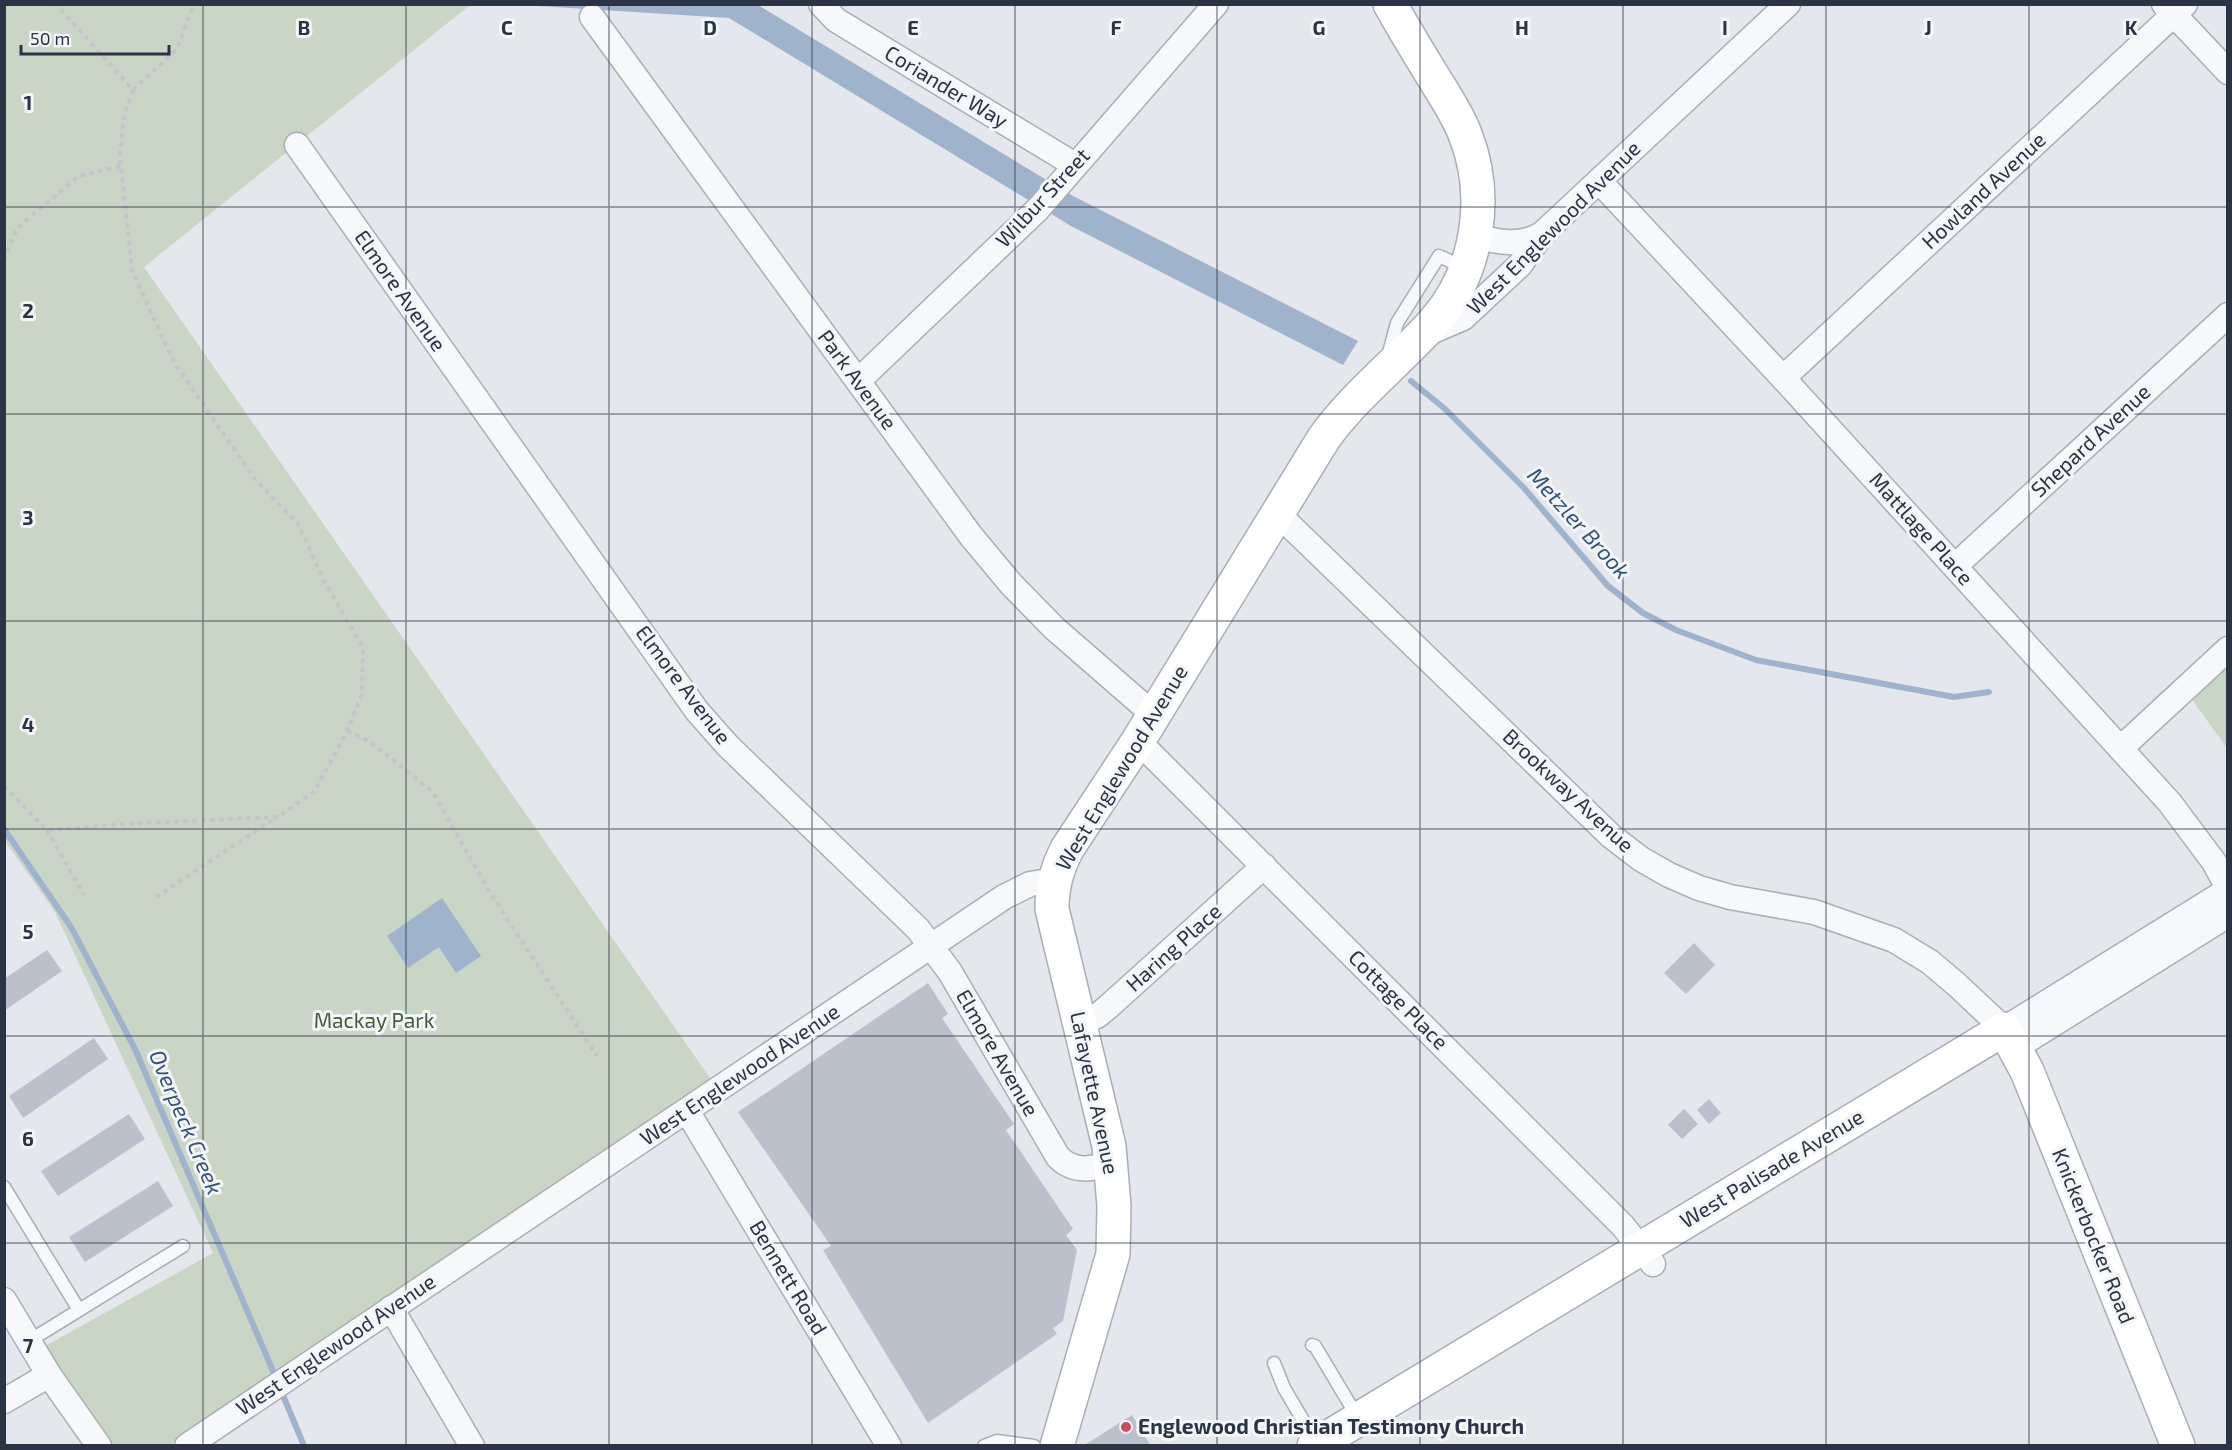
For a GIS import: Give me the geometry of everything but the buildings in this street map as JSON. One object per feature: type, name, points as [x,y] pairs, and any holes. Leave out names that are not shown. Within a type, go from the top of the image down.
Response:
[{"type":"street","name":"Coriander Way","points":[[821,4],[836,20],[1073,167]]},
{"type":"street","name":"Wilbur Street","points":[[858,381],[1038,209],[1216,4]]},
{"type":"street","points":[[1390,4],[1466,135],[1478,194],[1475,236],[1466,268],[1442,312],[1420,336]]},
{"type":"street","name":"West Englewood Avenue","points":[[187,1446],[1016,889],[1036,882],[1054,880],[1067,849],[1146,728],[1334,425],[1353,401],[1420,336],[1463,318],[1520,265],[1542,234],[1788,4]]},
{"type":"street","points":[[2174,8],[2228,72]]},
{"type":"street","name":"Howland Avenue","points":[[1783,378],[2174,8]]},
{"type":"street","name":"Park Avenue","points":[[592,17],[971,536],[1011,584],[1072,645],[1146,728]]},
{"type":"street","name":"Elmore Avenue","points":[[297,145],[697,711],[728,746],[918,928],[950,972],[1058,1156],[1070,1166],[1082,1169],[1112,1164]]},
{"type":"street","name":"Mattlage Place","points":[[1599,181],[1783,378],[2170,803],[2214,862],[2228,889]]},
{"type":"street","points":[[1475,236],[1516,243],[1542,234]]},
{"type":"street","name":"Shepard Avenue","points":[[1955,566],[2228,315]]},
{"type":"street","name":"Brookway Avenue","points":[[1278,514],[1611,836],[1641,859],[1699,888],[1730,897],[1814,912],[1894,940],[1930,962],[1964,992],[2009,1039]]},
{"type":"street","points":[[2121,748],[2228,649]]},
{"type":"street","name":"Cottage Place","points":[[1146,728],[1264,866],[1623,1226],[1647,1256]]},
{"type":"street","name":"Haring Place","points":[[1080,1023],[1097,1016],[1108,1007],[1264,866]]},
{"type":"street","name":"Lafayette Avenue","points":[[1054,880],[1052,909],[1112,1164],[1115,1224],[1113,1254],[1057,1446]]},
{"type":"street","name":"West Palisade Avenue","points":[[2009,1039],[2228,889]]},
{"type":"street","name":"West Palisade Avenue","points":[[1338,1438],[2009,1039],[2228,915]]},
{"type":"street","name":"Knickerbocker Road","points":[[2009,1039],[2027,1071],[2178,1446]]},
{"type":"street","name":"Bennett Road","points":[[687,1111],[889,1446]]},
{"type":"street","points":[[4,1300],[49,1375],[99,1446]]},
{"type":"street","points":[[391,1308],[472,1446]]},
{"type":"street","points":[[4,1401],[49,1375]]},
{"type":"lane","points":[[1385,370],[1397,323],[1439,256],[1466,268]]},
{"type":"lane","points":[[4,1187],[78,1310]]},
{"type":"lane","points":[[29,1341],[183,1246]]},
{"type":"lane","points":[[1312,1345],[1315,1346],[1338,1438]]},
{"type":"lane","points":[[1274,1363],[1284,1388],[1338,1438]]},
{"type":"lane","points":[[984,1446],[998,1441],[1034,1446]]},
{"type":"path","points":[[56,4],[132,90]]},
{"type":"path","points":[[156,897],[314,792],[347,731],[362,693],[363,647],[325,583],[298,524],[254,478],[174,362],[132,272],[120,156],[124,116],[132,90],[177,49],[195,4]]},
{"type":"path","points":[[4,260],[17,228],[79,176],[121,166]]},
{"type":"path","points":[[347,731],[369,741],[433,792],[489,891],[597,1056]]},
{"type":"path","points":[[4,786],[47,830],[84,895]]},
{"type":"path","points":[[47,830],[278,817]]},
{"type":"green space","name":"Mackay Park","points":[[5,5],[470,5],[144,267],[717,1088],[170,1445],[94,1445],[36,1351],[213,1253],[55,912],[5,841]]},
{"type":"green space","points":[[2227,657],[2227,748],[2188,694]]},
{"type":"water","points":[[523,5],[758,5],[1073,196],[1358,341],[1343,365],[1071,226],[729,18]]},
{"type":"water","points":[[442,898],[481,956],[456,973],[439,947],[408,968],[387,936]]},
{"type":"waterway","name":"Metzler Brook","points":[[1411,381],[1445,409],[1524,488],[1608,586],[1643,613],[1676,630],[1756,660],[1954,697],[1989,692]]},
{"type":"waterway","name":"Overpeck Creek","points":[[4,829],[71,927],[135,1049],[276,1378]]},
{"type":"waterway","name":"Overpeck Creek","points":[[280,1388],[304,1446]]},
{"type":"place","name":"Englewood Christian Testimony Church","points":[[1126,1427]]}]
